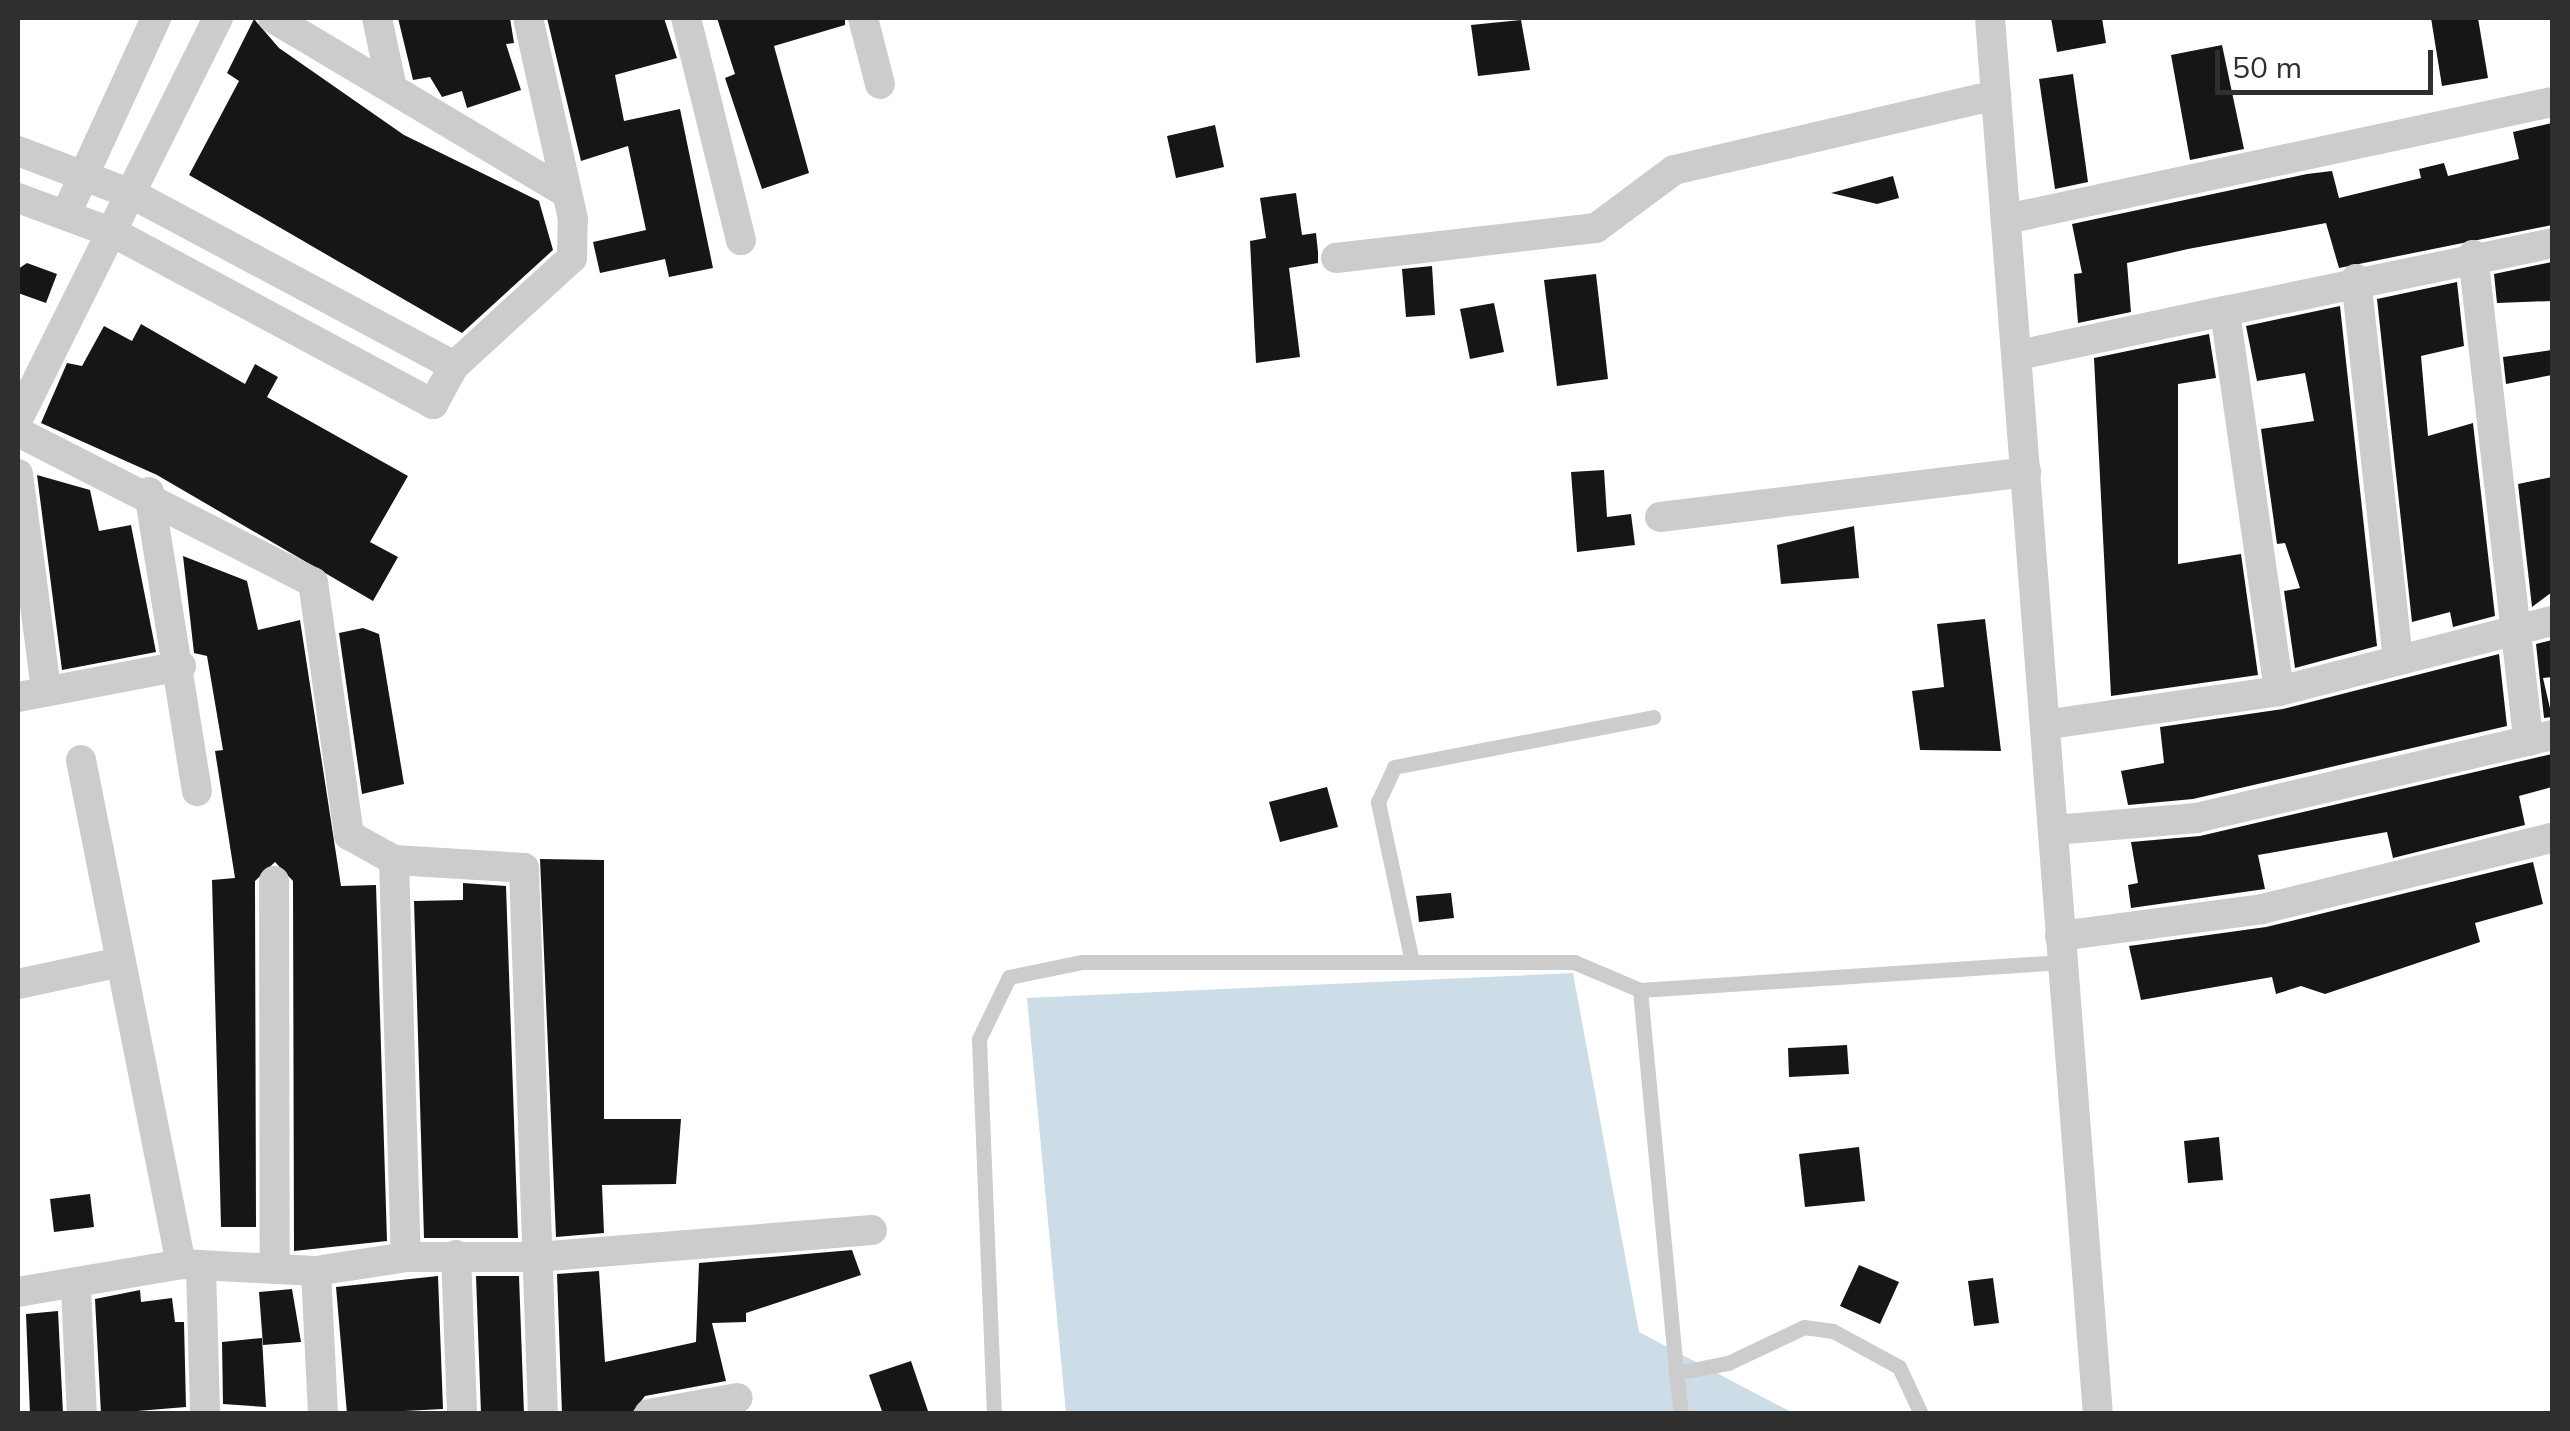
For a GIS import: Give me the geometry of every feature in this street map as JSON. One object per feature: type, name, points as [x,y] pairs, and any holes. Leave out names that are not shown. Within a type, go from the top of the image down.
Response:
[{"type":"street","points":[[66,214],[156,18]]},
{"type":"street","points":[[18,419],[116,234],[218,18]]},
{"type":"street","points":[[273,18],[391,84],[566,192]]},
{"type":"street","points":[[377,18],[391,84]]},
{"type":"street","points":[[18,198],[116,234],[433,404],[454,366],[572,258],[566,192],[528,18]]},
{"type":"street","points":[[686,18],[741,240]]},
{"type":"street","points":[[863,18],[880,84]]},
{"type":"street","points":[[1990,18],[2012,218],[2026,472],[2050,724],[2062,949],[2098,1414]]},
{"type":"street","points":[[1336,258],[1596,228],[1674,170],[1996,95]]},
{"type":"street","points":[[2012,218],[2552,102]]},
{"type":"street","points":[[18,151],[86,172],[134,195],[454,366]]},
{"type":"street","points":[[2019,355],[2473,255],[2552,242]]},
{"type":"street","points":[[2054,830],[2196,818],[2540,738],[2516,629],[2473,255]]},
{"type":"street","points":[[2356,280],[2397,653]]},
{"type":"street","points":[[2225,310],[2279,691]]},
{"type":"street","points":[[18,432],[150,492],[313,582],[350,835],[394,860],[524,868],[543,1414]]},
{"type":"street","points":[[1660,517],[2026,472]]},
{"type":"street","points":[[18,474],[32,694],[181,666]]},
{"type":"street","points":[[150,492],[181,666],[197,790]]},
{"type":"street","points":[[2050,724],[2279,691],[2397,653],[2552,621]]},
{"type":"street","points":[[81,760],[121,962],[191,1266],[206,1414]]},
{"type":"street","points":[[2062,949],[2262,908],[2552,838]]},
{"type":"street","points":[[394,860],[406,1257]]},
{"type":"street","points":[[274,881],[275,1269]]},
{"type":"street","points":[[18,984],[121,962]]},
{"type":"street","points":[[18,1292],[76,1289],[191,1266],[316,1272],[406,1257],[537,1257],[872,1230]]},
{"type":"street","points":[[456,1255],[462,1414]]},
{"type":"street","points":[[316,1272],[324,1414]]},
{"type":"street","points":[[76,1289],[82,1414]]},
{"type":"street","points":[[649,1414],[738,1398]]},
{"type":"lane","points":[[1412,962],[1378,802],[1394,767],[1653,717]]},
{"type":"lane","points":[[994,1414],[979,1039],[1009,977],[1082,962],[1574,962],[1640,990],[2062,949]]},
{"type":"lane","points":[[1640,990],[1681,1414]]},
{"type":"lane","points":[[1676,1373],[1728,1363],[1804,1326],[1833,1330],[1899,1367],[1921,1414]]},
{"type":"shaded area","points":[[1573,973],[1639,1332],[1793,1413],[1066,1413],[1027,998]]},
{"type":"building","points":[[398,18],[510,18],[514,43],[506,44],[521,90],[467,108],[462,91],[442,97],[430,77],[413,80]]},
{"type":"building","points":[[547,18],[664,18],[677,58],[615,75],[624,121],[680,109],[713,268],[669,277],[665,259],[600,273],[593,242],[646,230],[628,146],[581,161]]},
{"type":"building","points":[[717,18],[845,18],[845,25],[774,46],[809,173],[762,189],[725,78],[735,74]]},
{"type":"building","points":[[2051,18],[2102,18],[2106,43],[2057,52]]},
{"type":"building","points":[[2431,18],[2478,18],[2488,78],[2442,86]]},
{"type":"building","points":[[254,19],[279,48],[404,135],[539,201],[553,250],[462,333],[189,175],[239,81],[227,73]]},
{"type":"building","points":[[1521,20],[1530,70],[1478,76],[1471,25]]},
{"type":"building","points":[[2222,45],[2244,149],[2190,160],[2171,55]]},
{"type":"building","points":[[2073,74],[2088,182],[2055,189],[2039,79]]},
{"type":"building","points":[[2552,123],[2552,225],[2339,268],[2326,223],[2188,249],[2127,263],[2131,312],[2078,323],[2074,274],[2082,273],[2072,224],[2307,174],[2332,171],[2339,198],[2421,178],[2419,169],[2444,163],[2448,176],[2519,159],[2513,132]]},
{"type":"building","points":[[1215,125],[1224,167],[1176,178],[1167,136]]},
{"type":"building","points":[[1893,176],[1899,198],[1877,204],[1831,193]]},
{"type":"building","points":[[1296,193],[1302,235],[1316,233],[1318,252],[1318,263],[1289,268],[1300,357],[1256,363],[1250,241],[1266,238],[1260,198]]},
{"type":"building","points":[[2552,262],[2552,301],[2497,303],[2494,274]]},
{"type":"building","points":[[27,263],[57,274],[46,303],[18,293],[18,269]]},
{"type":"building","points":[[1432,266],[1435,315],[1406,317],[1402,269]]},
{"type":"building","points":[[1596,274],[1608,379],[1557,386],[1544,280]]},
{"type":"building","points":[[2457,282],[2464,346],[2421,356],[2428,436],[2473,423],[2495,616],[2453,627],[2450,612],[2412,622],[2377,299]]},
{"type":"building","points":[[1494,303],[1504,352],[1470,359],[1460,309]]},
{"type":"building","points":[[2340,306],[2377,646],[2295,668],[2284,591],[2300,588],[2285,543],[2277,544],[2261,429],[2314,421],[2305,373],[2257,381],[2246,326]]},
{"type":"building","points":[[141,324],[245,384],[255,364],[278,377],[267,397],[408,476],[370,542],[398,557],[373,601],[157,475],[41,423],[67,363],[82,366],[104,326],[132,341]]},
{"type":"building","points":[[2209,334],[2216,378],[2178,384],[2178,564],[2241,554],[2258,675],[2111,696],[2094,358]]},
{"type":"building","points":[[2552,350],[2552,375],[2506,384],[2503,357]]},
{"type":"building","points":[[1604,470],[1607,517],[1631,514],[1635,545],[1577,552],[1571,472]]},
{"type":"building","points":[[37,475],[90,490],[99,531],[131,525],[156,652],[62,670]]},
{"type":"building","points":[[2552,477],[2552,592],[2532,607],[2518,484]]},
{"type":"building","points":[[1854,526],[1859,578],[1781,584],[1777,545]]},
{"type":"building","points":[[183,556],[247,581],[258,630],[300,620],[341,886],[376,885],[387,1241],[294,1251],[293,881],[275,862],[255,881],[256,1227],[221,1227],[212,880],[235,878],[215,751],[223,750],[207,656],[194,653]]},
{"type":"building","points":[[1985,619],[2001,751],[1920,750],[1912,691],[1944,687],[1937,624]]},
{"type":"building","points":[[363,628],[379,634],[404,784],[362,794],[339,633]]},
{"type":"building","points":[[2552,640],[2552,677],[2543,678],[2552,717],[2544,718],[2536,644]]},
{"type":"building","points":[[2499,654],[2507,726],[2193,799],[2128,805],[2121,771],[2164,763],[2160,727],[2283,709]]},
{"type":"building","points":[[2552,754],[2552,787],[2519,796],[2525,825],[2393,858],[2387,832],[2258,855],[2265,889],[2131,908],[2128,885],[2138,883],[2131,842],[2200,836]]},
{"type":"building","points":[[1327,787],[1338,827],[1280,842],[1269,802]]},
{"type":"building","points":[[540,859],[604,860],[604,1119],[681,1119],[676,1184],[602,1185],[604,1233],[556,1237]]},
{"type":"building","points":[[2533,862],[2543,904],[2475,923],[2480,942],[2325,994],[2301,986],[2276,994],[2272,977],[2141,1000],[2129,946],[2266,927]]},
{"type":"building","points":[[463,883],[506,886],[518,1238],[424,1238],[414,901],[463,900]]},
{"type":"building","points":[[1451,893],[1454,918],[1419,922],[1416,896]]},
{"type":"building","points":[[1847,1045],[1849,1074],[1789,1077],[1788,1048]]},
{"type":"building","points":[[2219,1137],[2223,1180],[2188,1183],[2184,1141]]},
{"type":"building","points":[[1859,1147],[1865,1201],[1805,1207],[1799,1154]]},
{"type":"building","points":[[90,1194],[94,1227],[54,1232],[50,1199]]},
{"type":"building","points":[[852,1250],[861,1275],[746,1313],[746,1322],[712,1323],[726,1381],[645,1396],[631,1414],[562,1414],[557,1274],[599,1271],[605,1362],[696,1342],[699,1263]]},
{"type":"building","points":[[1859,1265],[1899,1282],[1880,1324],[1840,1306]]},
{"type":"building","points":[[438,1276],[443,1409],[347,1414],[336,1287]]},
{"type":"building","points":[[476,1276],[519,1276],[524,1414],[481,1414]]},
{"type":"building","points":[[1993,1278],[1999,1323],[1974,1326],[1968,1281]]},
{"type":"building","points":[[292,1289],[301,1342],[263,1345],[259,1292]]},
{"type":"building","points":[[140,1290],[141,1302],[172,1298],[175,1322],[184,1322],[186,1407],[101,1414],[95,1299]]},
{"type":"building","points":[[58,1311],[63,1414],[30,1414],[26,1314]]},
{"type":"building","points":[[262,1338],[266,1407],[223,1404],[222,1342]]},
{"type":"building","points":[[911,1361],[929,1414],[883,1414],[869,1375]]}]
